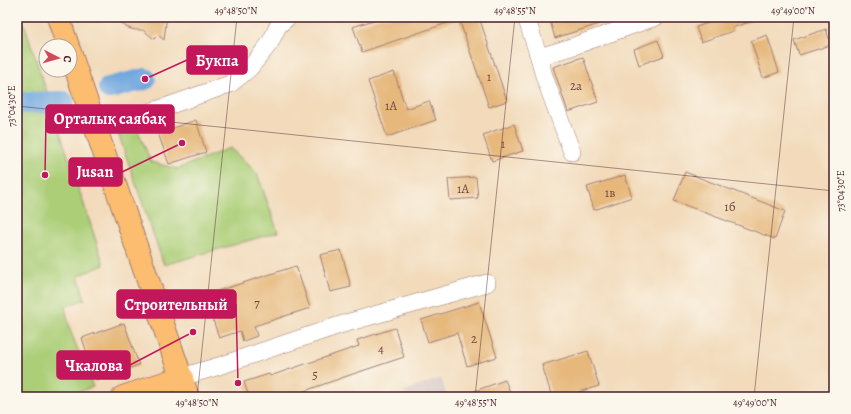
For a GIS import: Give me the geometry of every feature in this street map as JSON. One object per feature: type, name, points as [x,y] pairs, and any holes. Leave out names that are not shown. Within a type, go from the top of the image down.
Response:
[{"type":"main road","points":[[58,17],[65,38]]},
{"type":"main road","points":[[78,76],[185,387],[123,397]]},
{"type":"street","points":[[96,129],[230,84],[250,68],[270,43],[278,26],[288,17]]},
{"type":"street","points":[[526,17],[544,76],[572,152]]},
{"type":"street","points":[[539,57],[656,17]]},
{"type":"street","points":[[185,387],[219,366],[343,324],[487,283]]},
{"type":"shaded area","points":[[441,378],[447,397],[406,397],[404,391]]},
{"type":"green space","points":[[17,17],[22,17],[38,65],[38,78],[42,78],[104,265],[78,276],[85,299],[65,307],[70,330],[93,387],[63,397],[17,397]]},
{"type":"green space","points":[[136,126],[151,162],[177,169],[230,148],[257,173],[278,232],[164,265],[118,133]]},
{"type":"building","points":[[115,17],[165,17],[166,23],[164,40],[158,35],[154,39],[143,30],[136,30],[126,27]]},
{"type":"building","points":[[382,17],[479,17],[507,101],[489,107],[459,19],[362,52],[353,27]]},
{"type":"building","points":[[561,17],[615,17],[615,19],[555,38],[550,21]]},
{"type":"building","points":[[725,17],[760,18],[732,28],[733,31],[701,42],[696,27]]},
{"type":"building","points":[[826,29],[831,45],[799,55],[794,40]]},
{"type":"building","points":[[767,35],[779,72],[763,78],[751,41]]},
{"type":"building","points":[[658,40],[664,56],[639,65],[634,49]]},
{"type":"building","points":[[583,57],[598,102],[568,112],[553,67]]},
{"type":"building","points":[[394,72],[406,109],[429,101],[436,120],[387,137],[368,81]]},
{"type":"building","points":[[196,120],[206,152],[169,164],[158,133]]},
{"type":"building","points":[[514,124],[523,151],[492,161],[483,135]]},
{"type":"building","points":[[685,172],[785,211],[775,239],[674,201]]},
{"type":"building","points":[[625,175],[632,197],[594,210],[587,187]]},
{"type":"building","points":[[476,177],[478,198],[450,200],[448,179]]},
{"type":"building","points":[[341,250],[351,287],[330,292],[320,255]]},
{"type":"building","points":[[296,266],[310,308],[254,326],[257,336],[243,341],[240,331],[219,338],[205,295]]},
{"type":"building","points":[[479,302],[497,357],[467,366],[457,333],[428,342],[421,320]]},
{"type":"building","points":[[124,323],[139,365],[96,380],[82,338]]},
{"type":"building","points":[[395,328],[404,357],[287,397],[249,397],[244,382],[269,374],[270,376],[359,346],[357,340]]},
{"type":"building","points":[[588,351],[599,386],[562,397],[552,397],[542,365]]},
{"type":"building","points":[[505,380],[512,397],[461,397],[461,396]]},
{"type":"waterway","points":[[109,88],[145,79]]},
{"type":"waterway","points":[[20,103],[63,102]]},
{"type":"place","name":"Букпа","points":[[145,79]]},
{"type":"place","name":"Jusan","points":[[182,143]]},
{"type":"place","name":"Орталық саябақ","points":[[45,175]]},
{"type":"place","name":"Чкалова","points":[[193,332]]},
{"type":"place","name":"Строительный","points":[[238,383]]}]
